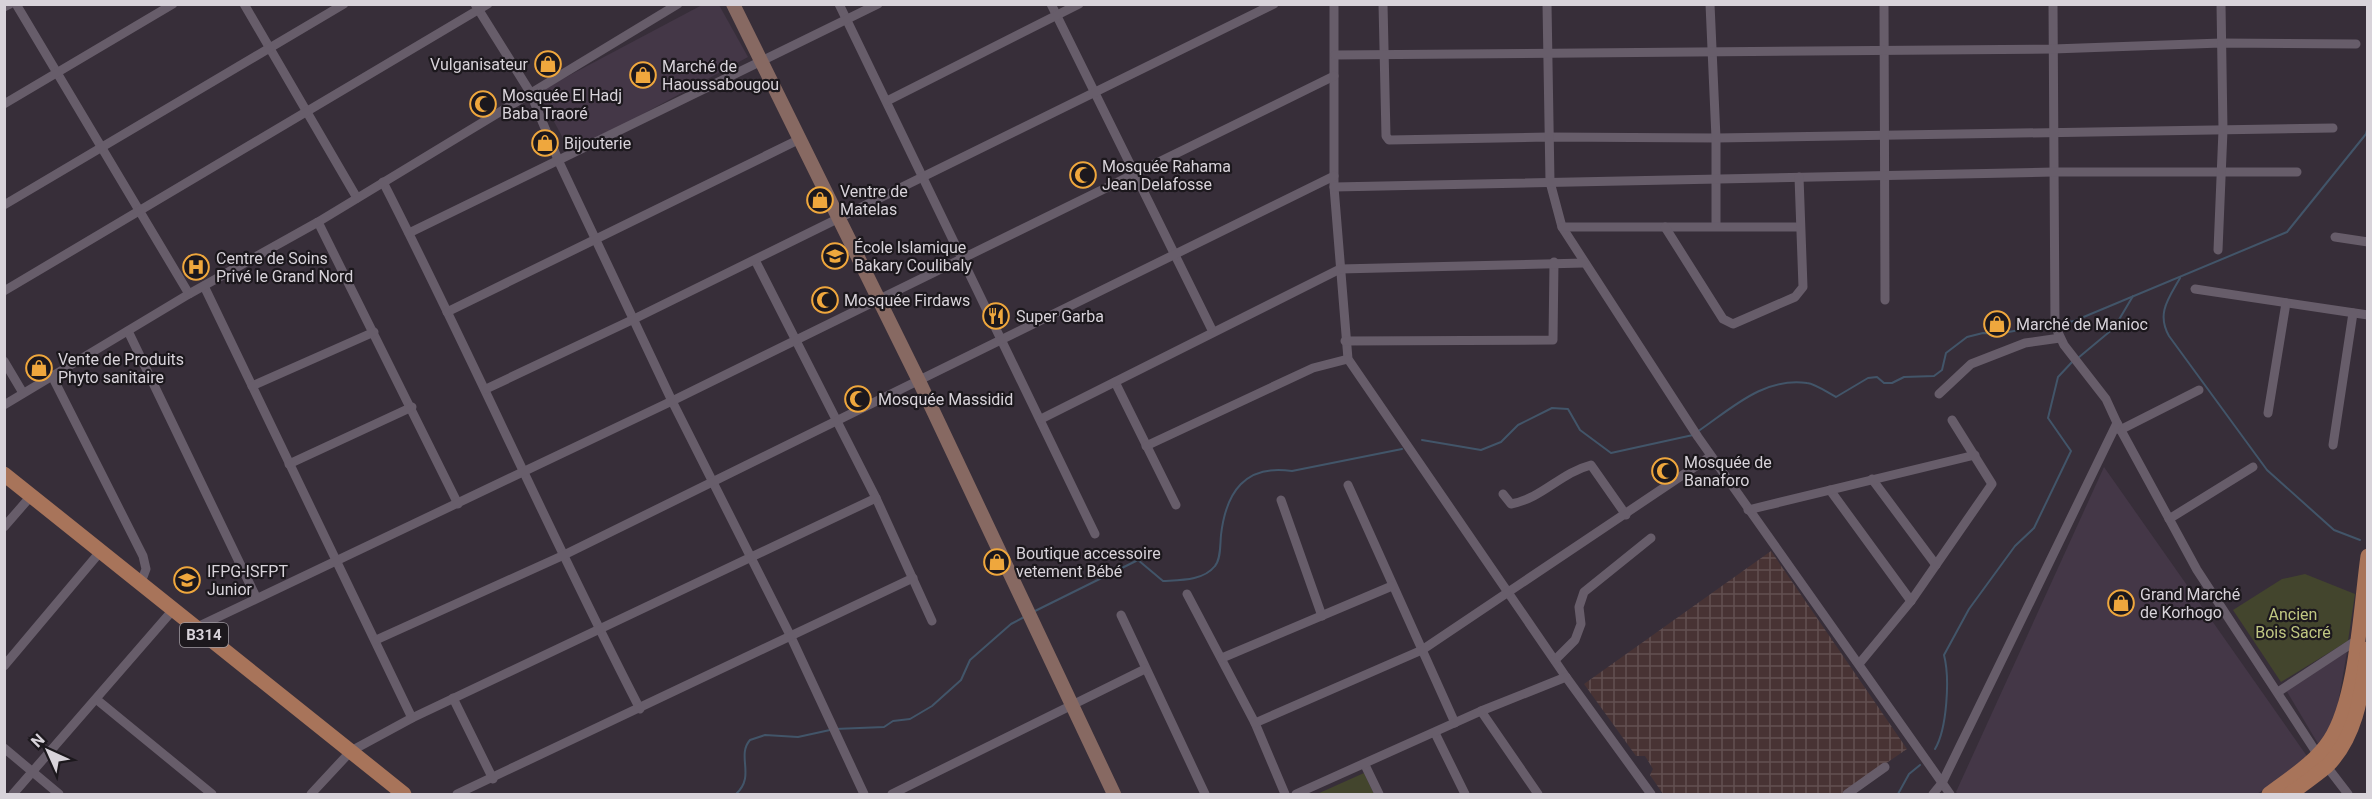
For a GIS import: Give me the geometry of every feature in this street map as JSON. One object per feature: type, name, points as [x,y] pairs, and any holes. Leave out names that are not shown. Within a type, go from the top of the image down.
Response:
[{"type":"main road","name":"B314","points":[[4,474],[404,795]]},
{"type":"main road","points":[[2290,795],[2346,738],[2358,704],[2367,556]]},
{"type":"main road","points":[[2269,795],[2322,760]]},
{"type":"street","points":[[4,8],[10,4]]},
{"type":"street","points":[[16,4],[189,294]]},
{"type":"street","points":[[4,104],[173,4]]},
{"type":"street","points":[[244,4],[357,198]]},
{"type":"street","points":[[4,205],[344,4]]},
{"type":"street","points":[[4,291],[307,112],[477,7],[488,4]]},
{"type":"street","points":[[4,405],[189,294],[318,222],[678,4]]},
{"type":"street","points":[[733,4],[919,381],[1114,795]]},
{"type":"street","points":[[839,4],[1095,534]]},
{"type":"street","points":[[409,233],[559,162],[878,4]]},
{"type":"street","points":[[1052,4],[1173,256],[1213,332]]},
{"type":"street","points":[[886,101],[1079,4]]},
{"type":"street","points":[[486,389],[755,260],[1274,4]]},
{"type":"street","points":[[1334,4],[1334,187],[1348,359],[1554,660],[1651,795]]},
{"type":"street","points":[[1383,4],[1386,136],[1389,140],[1885,136],[2333,128]]},
{"type":"street","points":[[1547,4],[1550,182],[1562,227],[1698,437],[1950,795]]},
{"type":"street","points":[[1710,4],[1716,138],[1716,226]]},
{"type":"street","points":[[1884,4],[1885,300]]},
{"type":"street","points":[[2053,4],[2055,327],[2069,353],[2106,399],[2119,427],[2198,570],[2322,760],[2348,795]]},
{"type":"street","points":[[2218,250],[2223,130],[2221,4]]},
{"type":"street","points":[[477,7],[530,92],[559,162],[597,238],[672,401],[750,560],[790,635],[864,795]]},
{"type":"street","points":[[1335,55],[2053,49],[2221,43],[2356,44]]},
{"type":"street","points":[[195,628],[672,401],[1334,76]]},
{"type":"street","points":[[447,312],[800,139]]},
{"type":"street","points":[[1334,187],[1717,177],[1885,177],[2053,172],[2297,172]]},
{"type":"street","points":[[376,640],[564,555],[711,481],[1003,341],[1334,176]]},
{"type":"street","points":[[1665,227],[1723,319],[1732,324],[1795,297],[1803,287],[1799,177]]},
{"type":"street","points":[[383,182],[486,389],[599,630],[640,709]]},
{"type":"street","points":[[318,222],[412,407],[458,504]]},
{"type":"street","points":[[1562,227],[1800,227]]},
{"type":"street","points":[[2335,237],[2367,242]]},
{"type":"street","points":[[755,260],[876,498],[932,621]]},
{"type":"street","points":[[1345,341],[1553,340],[1554,262]]},
{"type":"street","points":[[1041,419],[1340,269],[1584,263]]},
{"type":"street","points":[[204,286],[412,718]]},
{"type":"street","points":[[2195,289],[2367,315]]},
{"type":"street","points":[[2268,413],[2286,303]]},
{"type":"street","points":[[2333,445],[2353,313]]},
{"type":"street","points":[[128,331],[256,597]]},
{"type":"street","points":[[252,386],[374,332]]},
{"type":"street","points":[[1939,394],[1971,364],[2025,343],[2060,338]]},
{"type":"street","points":[[1146,446],[1313,368],[1348,359]]},
{"type":"street","points":[[4,361],[23,393]]},
{"type":"street","points":[[52,376],[143,556],[146,569],[140,585]]},
{"type":"street","points":[[1116,382],[1176,505]]},
{"type":"street","points":[[1933,795],[1942,783],[2119,427],[2199,390]]},
{"type":"street","points":[[289,464],[412,407]]},
{"type":"street","points":[[1859,664],[1911,602],[1992,484],[1952,420]]},
{"type":"street","points":[[1748,510],[1975,455]]},
{"type":"street","points":[[1255,723],[1422,650],[1509,594],[1711,456]]},
{"type":"street","points":[[1503,494],[1511,504],[1524,502],[1556,484],[1572,470],[1591,465],[1626,514]]},
{"type":"street","points":[[2169,519],[2253,467]]},
{"type":"street","points":[[1872,479],[1936,565]]},
{"type":"street","points":[[1348,485],[1455,723]]},
{"type":"street","points":[[1830,490],[1911,602]]},
{"type":"street","points":[[4,527],[31,496]]},
{"type":"street","points":[[311,795],[351,751],[412,718],[750,560],[876,498]]},
{"type":"street","points":[[1281,500],[1322,616]]},
{"type":"street","points":[[1554,660],[1575,640],[1581,624],[1579,607],[1584,592],[1651,538]]},
{"type":"street","points":[[4,666],[100,552]]},
{"type":"street","points":[[457,795],[913,578]]},
{"type":"street","points":[[1222,658],[1392,586]]},
{"type":"street","points":[[1187,594],[1255,723],[1285,795]]},
{"type":"street","points":[[13,795],[172,610]]},
{"type":"street","points":[[1121,615],[1204,795]]},
{"type":"street","points":[[2278,692],[2361,650]]},
{"type":"street","points":[[892,795],[1145,669]]},
{"type":"street","points":[[1296,795],[1481,711],[1566,677]]},
{"type":"street","points":[[453,698],[493,779]]},
{"type":"street","points":[[96,699],[212,795]]},
{"type":"street","points":[[1481,711],[1538,795]]},
{"type":"street","points":[[1435,733],[1466,795]]},
{"type":"street","points":[[4,748],[59,795]]},
{"type":"street","points":[[1365,765],[1379,795]]},
{"type":"street","points":[[1847,795],[1885,767]]},
{"type":"shaded area","name":"Marché de Haoussabougou","points":[[702,5],[719,5],[748,57],[571,153],[538,92]]},
{"type":"shaded area","name":"Grand Marché de Korhogo","points":[[2104,467],[2309,759],[2257,794],[1958,794],[1956,792]]},
{"type":"shaded area","points":[[1771,551],[1907,749],[1841,794],[1663,794],[1650,775],[1653,769],[1645,756],[1636,756],[1584,684]]},
{"type":"shaded area","points":[[2347,652],[2336,715],[2320,747],[2286,690]]},
{"type":"green space","name":"Ancien Bois Sacré","points":[[2305,574],[2355,594],[2348,641],[2281,682],[2233,610],[2282,579]]},
{"type":"green space","points":[[1364,773],[1374,794],[1317,794]]},
{"type":"waterway","points":[[2057,324],[2074,321],[2287,232],[2366,134],[2368,126]]},
{"type":"waterway","points":[[2180,278],[2168,299],[2164,313],[2165,328],[2169,336],[2267,470],[2334,530],[2360,540]]},
{"type":"waterway","points":[[2078,358],[2114,328],[2133,296]]},
{"type":"waterway","points":[[1697,432],[1748,397],[1776,385],[1791,382],[1807,383],[1836,397],[1868,378],[1877,377],[1884,383],[1892,383],[1904,377],[1934,376],[1942,370],[1946,353],[1967,337],[2051,324]]},
{"type":"waterway","points":[[1935,749],[1945,717],[1947,677],[1944,655],[1969,609],[2015,546],[2034,528],[2071,451],[2048,418],[2058,377],[2073,361]]},
{"type":"waterway","points":[[1422,440],[1481,450],[1501,442],[1518,425],[1552,408],[1568,409],[1580,430],[1611,453],[1693,435]]},
{"type":"waterway","points":[[1033,612],[1138,560],[1163,581],[1191,579],[1204,575],[1215,566],[1218,560],[1224,520],[1233,494],[1250,477],[1262,472],[1292,471],[1402,449]]},
{"type":"waterway","points":[[835,729],[884,727],[893,721],[910,719],[932,706],[961,680],[970,660],[1011,624],[1026,616]]},
{"type":"waterway","points":[[736,794],[745,780],[745,753],[750,740],[765,735],[798,737],[830,730]]},
{"type":"waterway","points":[[1898,794],[1909,774],[1920,765]]},
{"type":"place","name":"Vulganisateur","points":[[548,64]]},
{"type":"place","name":"Marché de Haoussabougou","points":[[643,75]]},
{"type":"place","name":"Mosquée El Hadj Baba Traoré","points":[[483,104]]},
{"type":"place","name":"Bijouterie","points":[[545,143]]},
{"type":"place","name":"Mosquée Rahama Jean Delafosse","points":[[1083,175]]},
{"type":"place","name":"Ventre de Matelas","points":[[820,200]]},
{"type":"place","name":"École Islamique Bakary Coulibaly","points":[[835,256]]},
{"type":"place","name":"Centre de Soins Privé le Grand Nord","points":[[196,267]]},
{"type":"place","name":"Mosquée Firdaws","points":[[825,300]]},
{"type":"place","name":"Super Garba","points":[[996,316]]},
{"type":"place","name":"Marché de Manioc","points":[[1997,324]]},
{"type":"place","name":"Vente de Produits Phyto sanitaire","points":[[39,368]]},
{"type":"place","name":"Mosquée Massidid","points":[[858,399]]},
{"type":"place","name":"Mosquée de Banaforo","points":[[1665,471]]},
{"type":"place","name":"Boutique accessoire vetement Bébé","points":[[997,562]]},
{"type":"place","name":"IFPG-ISFPT Junior","points":[[187,580]]},
{"type":"place","name":"Grand Marché de Korhogo","points":[[2121,603]]}]
